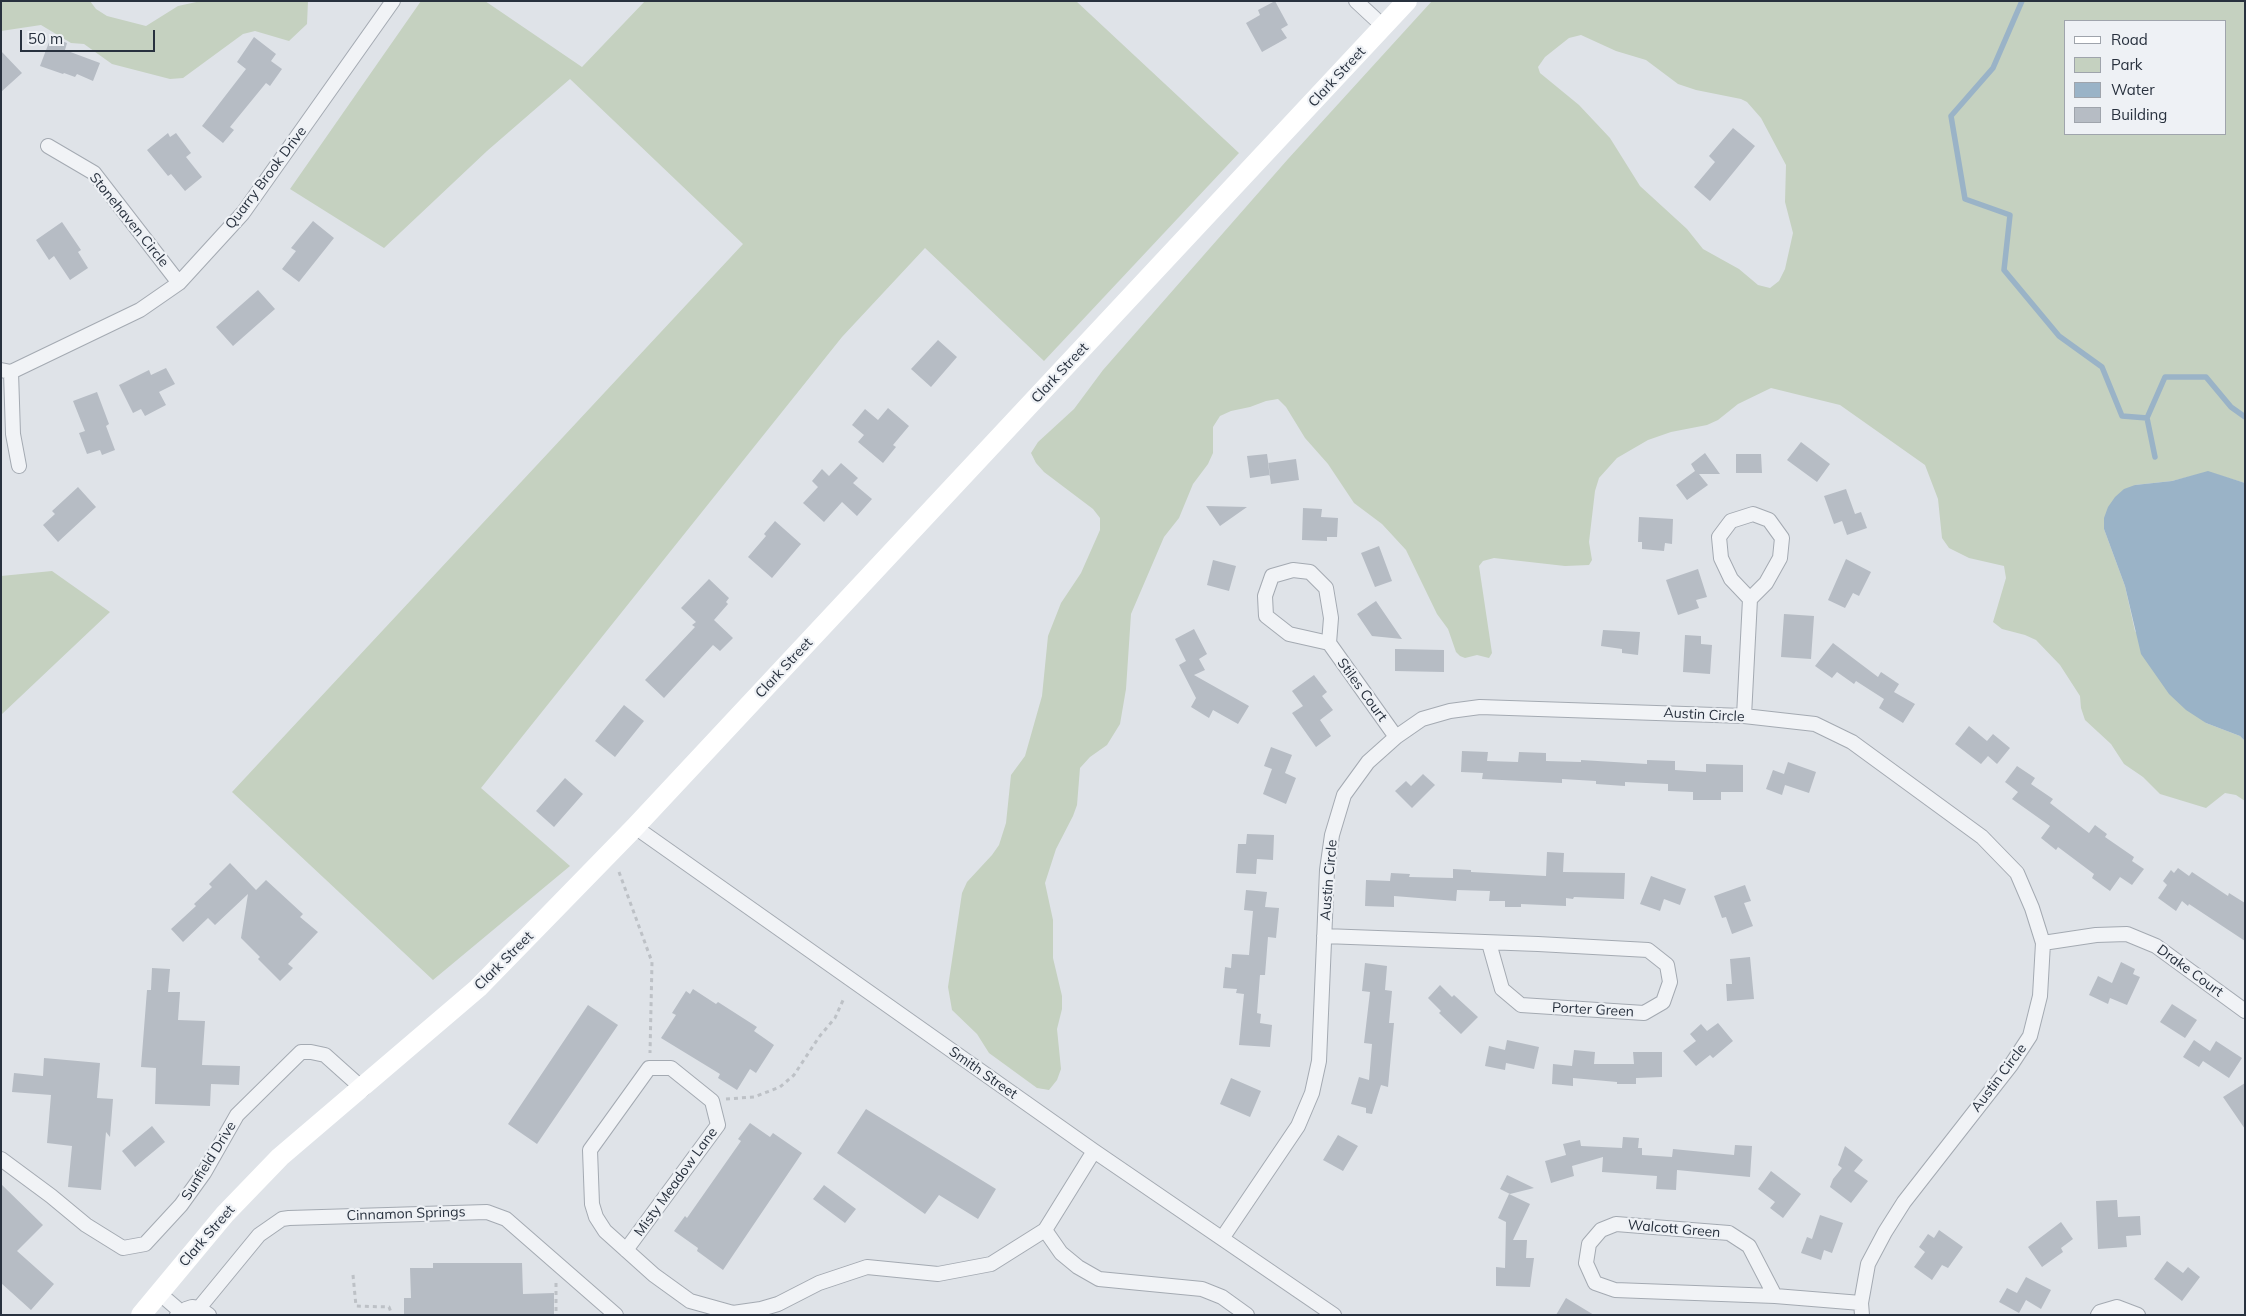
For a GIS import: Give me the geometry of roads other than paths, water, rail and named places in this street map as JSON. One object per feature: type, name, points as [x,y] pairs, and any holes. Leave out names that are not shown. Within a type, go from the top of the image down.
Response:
[{"type":"main road","name":"Clark Street","points":[[141,1315],[225,1214],[280,1157],[478,988],[635,827],[1407,1]]},
{"type":"street","name":"Quarry Brook Drive","points":[[6,371],[140,310],[179,283],[243,213],[393,1]]},
{"type":"street","points":[[1356,1],[1384,27]]},
{"type":"street","name":"Stonehaven Circle","points":[[48,146],[94,173],[179,283]]},
{"type":"street","points":[[6,371],[13,434],[19,466]]},
{"type":"street","points":[[1744,716],[1750,599],[1766,583],[1780,558],[1782,538],[1769,520],[1753,514],[1731,521],[1719,537],[1721,558],[1731,579],[1750,599]]},
{"type":"street","points":[[1293,570],[1310,572],[1326,588],[1331,618],[1329,643],[1289,634],[1266,616],[1265,596],[1272,576],[1293,570]]},
{"type":"street","name":"Stiles Court","points":[[1329,643],[1396,737]]},
{"type":"street","name":"Austin Circle","points":[[1222,1237],[1298,1126],[1312,1093],[1319,1061],[1327,870],[1332,835],[1344,796],[1368,762],[1396,737],[1422,719],[1450,711],[1480,707],[1744,716],[1814,724],[1852,742],[1982,837],[2017,873],[2032,908],[2043,942],[2040,996],[2030,1036],[2011,1065],[1904,1202],[1868,1264],[1861,1309]]},
{"type":"street","name":"Smith Street","points":[[635,827],[1094,1151],[1334,1315]]},
{"type":"street","name":"Drake Court","points":[[2043,942],[2096,935],[2127,934],[2156,946],[2245,1011]]},
{"type":"street","name":"Porter Green","points":[[1324,936],[1489,943],[1648,950],[1667,964],[1670,982],[1663,1002],[1644,1013],[1521,1005],[1502,989],[1489,943]]},
{"type":"street","name":"Sunfield Drive","points":[[1,1159],[86,1225],[122,1248],[145,1244],[181,1205],[204,1173],[237,1115],[300,1052],[325,1055],[363,1088]]},
{"type":"street","name":"Misty Meadow Lane","points":[[626,1250],[718,1125],[712,1101],[671,1068],[649,1068],[590,1150],[592,1204],[596,1217],[605,1231],[626,1250],[654,1275],[690,1301],[733,1313],[761,1310],[778,1304],[819,1283],[867,1268],[938,1274],[991,1264],[1045,1230]]},
{"type":"street","points":[[1094,1151],[1045,1230],[1061,1252],[1078,1267],[1099,1279],[1202,1289],[1222,1297],[1247,1315]]},
{"type":"street","name":"Cinnamon Springs","points":[[158,1293],[178,1313],[186,1308],[204,1312],[259,1235],[275,1223],[289,1218],[487,1212],[498,1214],[506,1219],[616,1315]]},
{"type":"street","name":"Walcott Green","points":[[1775,1296],[1750,1246],[1729,1234],[1616,1224],[1601,1230],[1589,1244],[1586,1263],[1595,1283],[1615,1290],[1775,1296],[1861,1309]]},
{"type":"street","points":[[2098,1315],[2100,1312],[2118,1307],[2138,1315]]},
{"type":"water","points":[[2208,471],[2245,483],[2245,741],[2240,736],[2206,723],[2186,710],[2169,694],[2141,654],[2125,586],[2104,529],[2104,518],[2108,507],[2124,489],[2135,485],[2172,481]]},
{"type":"waterway","points":[[2022,1],[1993,68],[1951,116],[1965,199],[2010,215],[2004,270],[2059,336],[2102,367],[2122,416],[2147,418],[2165,377],[2206,377],[2231,407],[2245,417]]},
{"type":"waterway","points":[[2147,418],[2155,457]]}]
